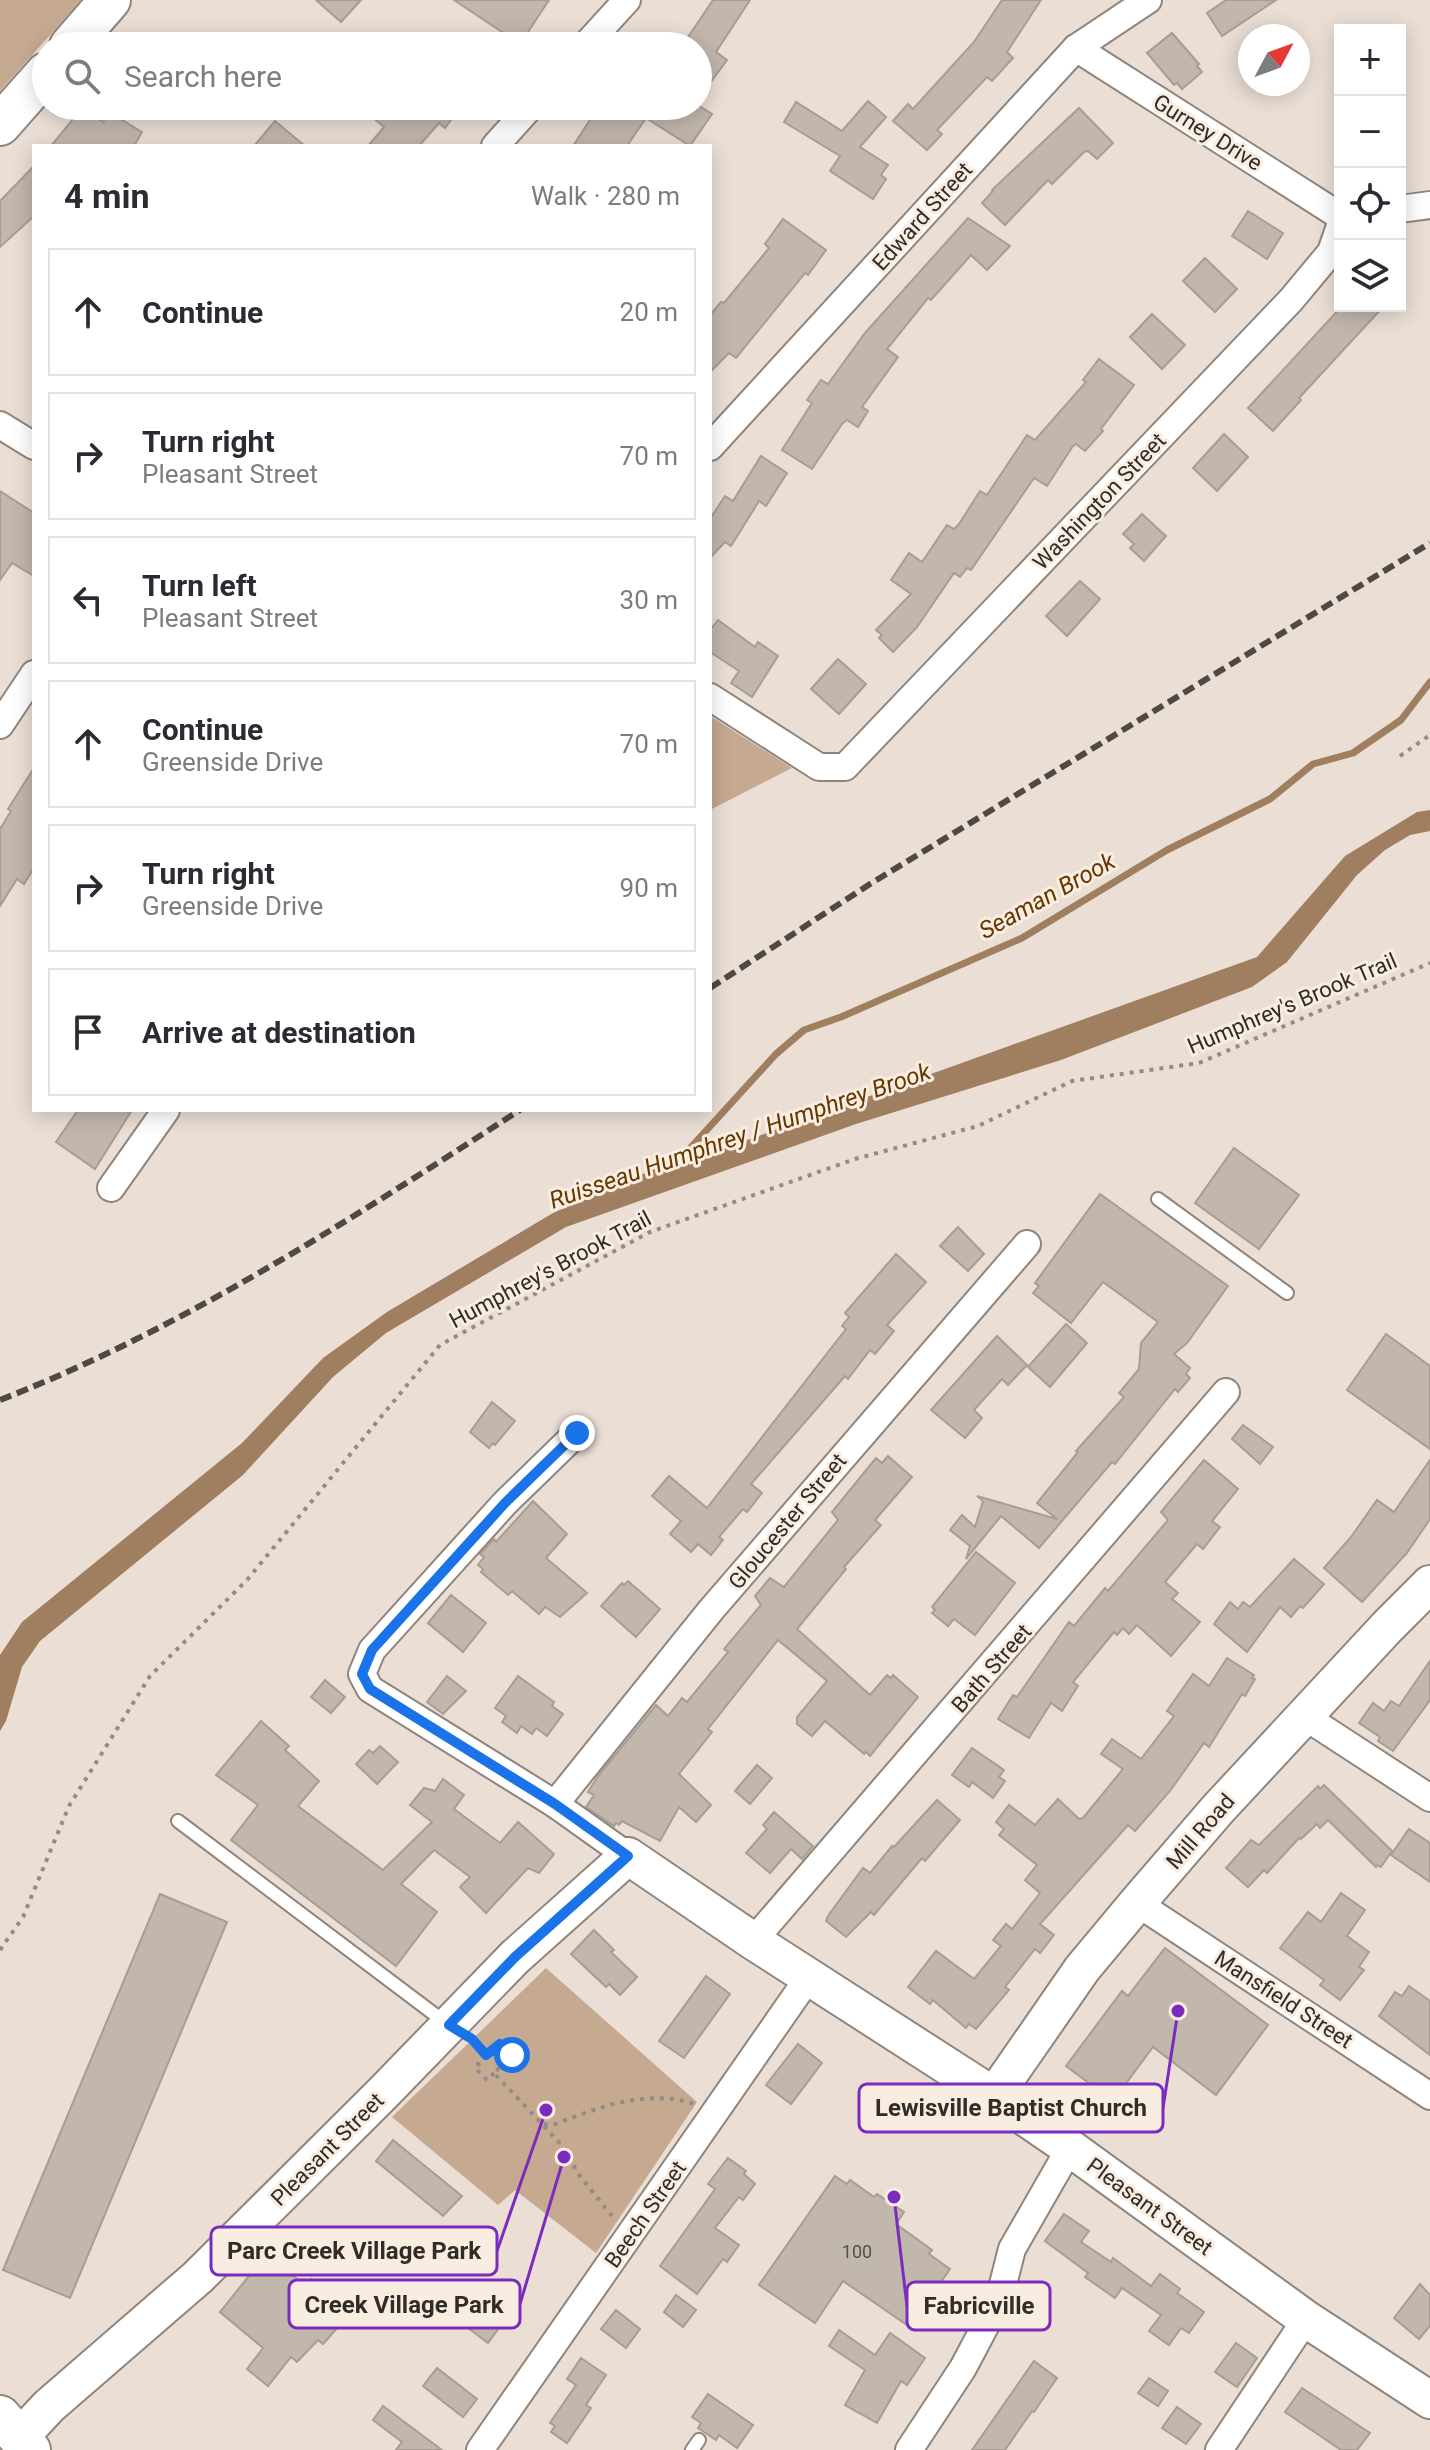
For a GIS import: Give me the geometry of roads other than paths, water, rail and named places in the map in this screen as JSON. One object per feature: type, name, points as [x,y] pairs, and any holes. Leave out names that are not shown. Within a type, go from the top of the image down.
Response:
[{"type":"main road","points":[[82,32],[110,0]]},
{"type":"main road","points":[[0,125],[32,89]]},
{"type":"street","points":[[598,32],[627,0]]},
{"type":"street","name":"Edward Street","points":[[712,445],[1076,48],[1148,0]]},
{"type":"street","name":"Gurney Drive","points":[[1076,48],[1334,212]]},
{"type":"street","points":[[497,144],[518,120]]},
{"type":"street","points":[[1406,208],[1430,205]]},
{"type":"street","name":"Washington Street","points":[[712,698],[819,767],[845,767],[1291,300],[1331,252],[1335,240]]},
{"type":"street","points":[[0,425],[32,445]]},
{"type":"street","points":[[0,725],[32,677]]},
{"type":"street","points":[[111,1188],[165,1112]]},
{"type":"street","name":"Gloucester Street","points":[[555,1804],[711,1610],[1027,1244]]},
{"type":"street","name":"Bath Street","points":[[753,1941],[1226,1392]]},
{"type":"street","name":"Pleasant Street","points":[[577,1433],[505,1503],[372,1650],[362,1674],[370,1689],[555,1804],[753,1941],[994,2096],[1306,2319],[1430,2400]]},
{"type":"street","name":"Mill Road","points":[[994,2096],[1082,1969],[1137,1903],[1304,1716],[1430,1584]]},
{"type":"street","points":[[1304,1716],[1430,1798]]},
{"type":"street","name":"Pleasant Street","points":[[17,2434],[198,2277],[515,1957],[628,1856]]},
{"type":"street","name":"Mansfield Street","points":[[1137,1903],[1430,2096]]},
{"type":"street","name":"Beech Street","points":[[480,2450],[809,1977]]},
{"type":"street","points":[[909,2450],[963,2368],[999,2300],[1012,2249],[1070,2148]]},
{"type":"street","points":[[1219,2450],[1306,2319]]},
{"type":"lane","points":[[1158,1199],[1287,1293]]},
{"type":"lane","points":[[178,1821],[449,2025]]},
{"type":"waterway","name":"Seaman Brook","points":[[673,1167],[776,1054],[804,1030],[841,1017],[1022,938],[1167,850],[1270,799],[1313,764],[1353,753],[1401,720],[1430,682]]},
{"type":"railway","points":[[712,987],[870,884],[1430,543]]},
{"type":"railway","points":[[0,1400],[69,1371],[202,1305],[331,1230],[517,1112]]},
{"type":"place","name":"Lewisville Baptist Church","points":[[1178,2011]]},
{"type":"place","name":"Parc Creek Village Park","points":[[546,2110]]},
{"type":"place","name":"Creek Village Park","points":[[564,2157]]},
{"type":"place","name":"Fabricville","points":[[894,2197]]},
{"type":"water label","name":"Ruisseau Humphrey / Humphrey Brook","points":[[740,1136]]}]
